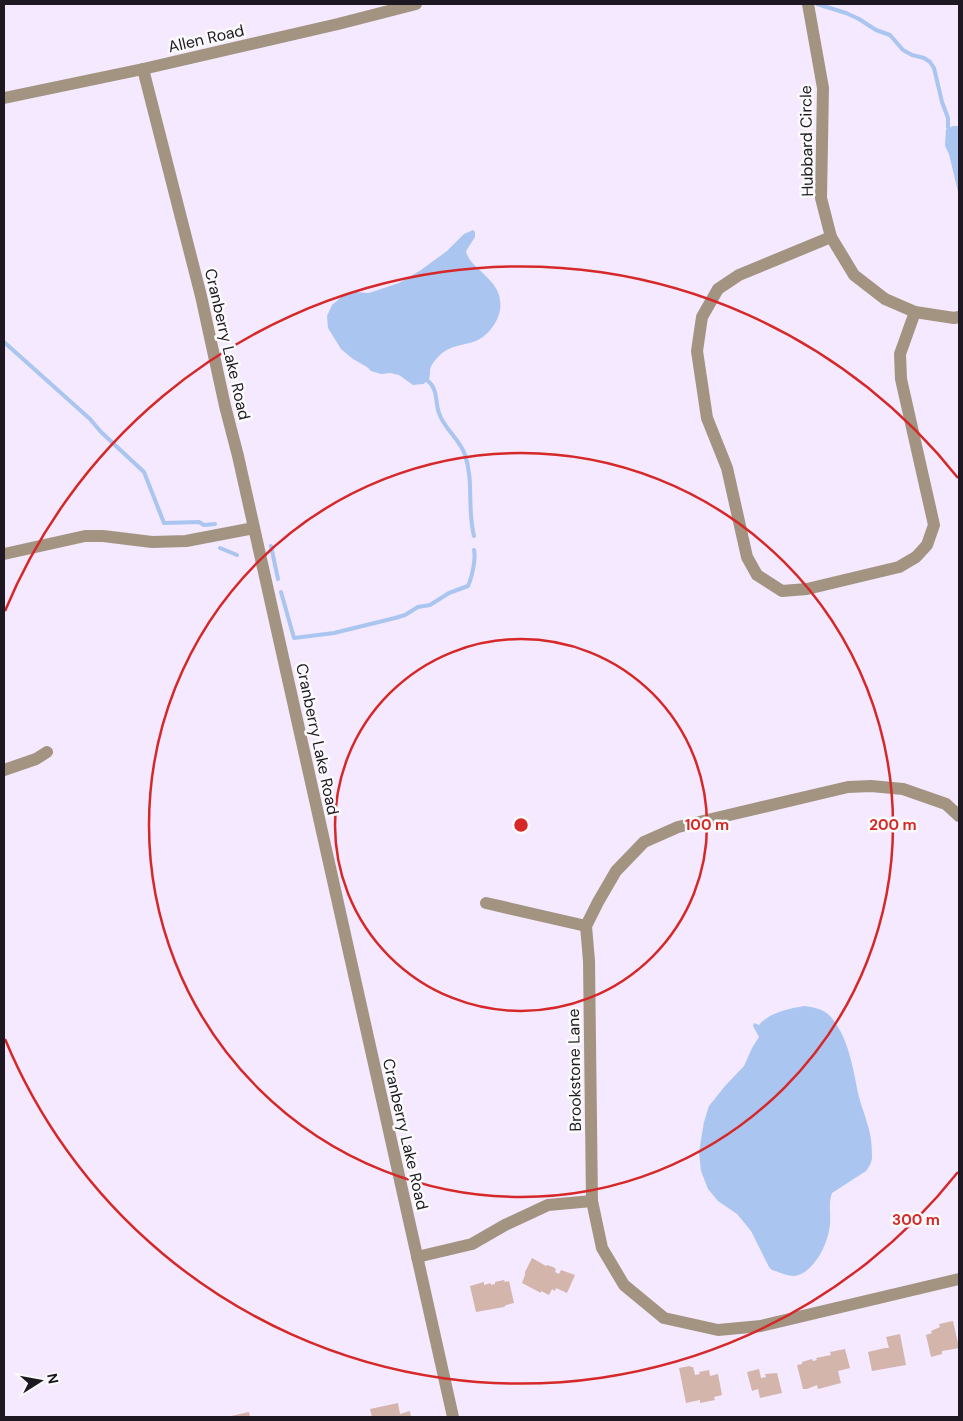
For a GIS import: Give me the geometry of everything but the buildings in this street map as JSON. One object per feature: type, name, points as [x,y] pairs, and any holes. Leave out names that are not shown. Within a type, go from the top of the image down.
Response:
[{"type":"street","name":"Allen Road","points":[[4,98],[143,69],[416,4]]},
{"type":"street","name":"Hubbard Circle","points":[[808,4],[823,88],[821,198],[831,237],[854,275],[885,299],[915,312],[954,318],[959,317]]},
{"type":"street","name":"Cranberry Lake Road","points":[[143,69],[201,296],[453,1417]]},
{"type":"street","points":[[831,237],[739,275],[718,289],[702,317],[697,351],[707,418],[727,468],[748,557],[757,574],[782,591],[807,589],[899,567],[916,557],[927,545],[934,525],[901,379],[900,354],[915,312]]},
{"type":"street","points":[[4,554],[85,536],[103,536],[152,542],[186,541],[254,528]]},
{"type":"street","points":[[4,770],[36,759],[47,752]]},
{"type":"street","points":[[486,903],[586,926],[616,871],[644,842],[678,827],[848,787],[871,786],[903,789],[946,804],[959,816]]},
{"type":"street","name":"Brookstone Lane","points":[[586,926],[589,961],[592,1201],[602,1248],[624,1285],[664,1318],[718,1330],[761,1326],[959,1279]]},
{"type":"street","points":[[417,1257],[472,1244],[505,1225],[548,1205],[592,1201]]},
{"type":"water","points":[[959,126],[959,196],[949,154],[945,146],[946,129]]},
{"type":"water","points":[[473,230],[475,237],[466,251],[468,257],[494,285],[500,300],[499,313],[494,326],[484,336],[473,342],[445,351],[432,366],[428,381],[423,384],[413,385],[399,375],[381,374],[371,371],[341,349],[328,328],[327,316],[332,305],[344,295],[353,292],[369,293],[399,283],[421,270],[447,251],[464,234]]},
{"type":"water","points":[[804,1006],[827,1013],[836,1023],[846,1043],[869,1131],[872,1157],[866,1171],[832,1193],[829,1231],[823,1248],[808,1270],[794,1276],[772,1270],[769,1267],[751,1231],[737,1214],[718,1201],[708,1189],[701,1171],[699,1152],[709,1106],[744,1066],[759,1037],[753,1026],[754,1023],[759,1025],[774,1014]]},
{"type":"waterway","points":[[817,4],[859,19],[876,30],[890,35],[903,50],[930,62],[934,68],[948,118],[948,127]]},
{"type":"waterway","points":[[4,342],[90,419],[101,432],[144,472],[164,523],[199,522],[204,525],[215,524]]},
{"type":"waterway","points":[[428,381],[435,392],[441,419],[463,449],[468,465],[474,536]]},
{"type":"waterway","points":[[271,546],[278,579]]},
{"type":"waterway","points":[[220,548],[237,555]]},
{"type":"waterway","points":[[281,592],[294,638],[334,633],[405,615],[418,607],[430,605],[449,593],[468,586],[473,568],[474,550]]}]
